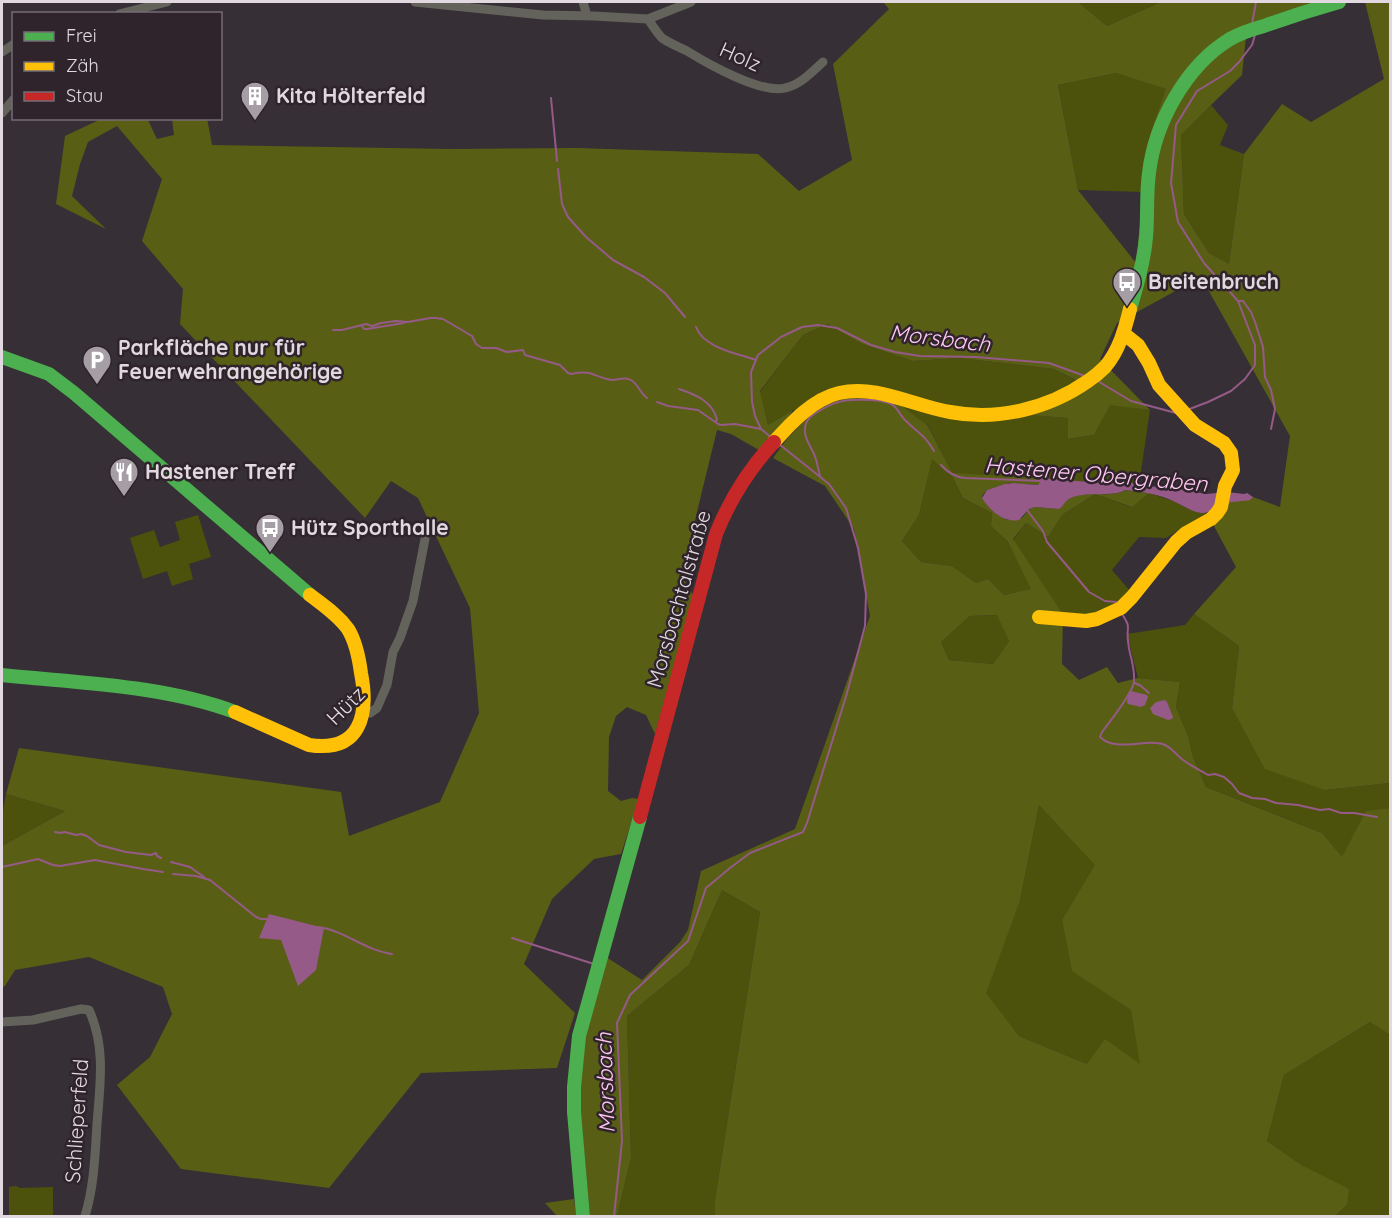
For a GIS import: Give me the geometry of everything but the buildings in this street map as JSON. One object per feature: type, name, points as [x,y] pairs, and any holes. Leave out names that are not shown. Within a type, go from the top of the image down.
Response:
[{"type":"main road","name":"Morsbachtalstraße","points":[[583,1216],[574,1112],[579,1036],[716,534],[738,488],[775,440],[811,406],[825,397],[839,393],[859,392],[891,395],[936,410],[953,413],[980,416],[1004,414],[1028,410],[1056,399],[1087,382],[1101,371],[1112,357],[1123,333],[1141,269],[1147,229],[1152,149],[1159,129],[1179,94],[1204,61],[1224,43],[1254,29],[1339,2]]},
{"type":"main road","points":[[1039,616],[1086,621],[1097,619],[1121,608],[1176,542],[1211,519],[1221,507],[1225,486],[1233,470],[1231,453],[1224,443],[1195,425],[1156,381],[1138,345],[1123,333]]},
{"type":"main road","points":[[2,357],[49,374],[74,393],[341,620],[353,638],[360,659],[364,713]]},
{"type":"main road","name":"Hütz","points":[[2,675],[146,690],[182,697],[215,705],[315,746],[340,742],[350,737],[360,724],[364,713]]},
{"type":"street","points":[[127,12],[167,2]]},
{"type":"street","points":[[415,2],[543,15],[648,19],[691,2]]},
{"type":"street","points":[[583,2],[587,16]]},
{"type":"street","name":"Holz","points":[[648,19],[661,37],[722,71],[764,87],[778,89],[792,86],[823,62]]},
{"type":"street","points":[[2,113],[12,101]]},
{"type":"street","name":"Hütz","points":[[364,713],[374,711],[381,703],[393,652],[413,601],[424,539]]},
{"type":"street","name":"Schlieperfeld","points":[[2,1022],[43,1018],[81,1009],[89,1010],[93,1018],[101,1054],[101,1078],[93,1184],[85,1216]]},
{"type":"green space","points":[[883,2],[1078,2],[1107,26],[1161,2],[1322,2],[1247,27],[1242,75],[1181,135],[1184,214],[1209,253],[1229,264],[1244,154],[1282,104],[1311,122],[1384,79],[1365,2],[1390,2],[1390,783],[1325,790],[1265,769],[1232,708],[1239,646],[1194,614],[1236,567],[1207,513],[1217,504],[1253,497],[1280,507],[1290,436],[1201,277],[1117,323],[1100,359],[1150,410],[1110,405],[1094,435],[1068,439],[1068,418],[1029,415],[1086,385],[1054,369],[959,358],[913,361],[862,344],[828,324],[803,335],[760,391],[768,425],[793,410],[784,424],[759,450],[731,434],[717,430],[688,554],[685,582],[694,596],[655,734],[646,715],[627,707],[616,716],[609,737],[608,791],[621,801],[639,799],[621,854],[594,859],[552,899],[524,964],[575,1013],[557,1068],[421,1073],[329,1188],[181,1169],[117,1085],[150,1057],[172,1014],[163,987],[89,957],[15,970],[2,987],[2,846],[65,811],[6,794],[19,748],[341,792],[349,836],[440,802],[479,713],[470,608],[418,498],[391,481],[365,518],[180,324],[183,289],[142,241],[162,179],[117,126],[88,142],[72,196],[106,229],[56,204],[65,136],[99,120],[148,120],[157,139],[174,135],[172,120],[207,120],[212,145],[452,149],[578,148],[758,154],[799,191],[852,160],[833,64],[889,9]],"holes":[[[1116,73],[1166,89],[1149,138],[1136,263],[1078,190],[1058,85]]]},
{"type":"green space","points":[[1078,2],[1161,2],[1107,26]]},
{"type":"green space","points":[[1116,73],[1167,89],[1149,138],[1143,192],[1078,190],[1058,85]]},
{"type":"green space","points":[[1211,105],[1228,125],[1220,145],[1244,154],[1229,264],[1209,253],[1184,214],[1181,135]]},
{"type":"green space","points":[[829,324],[862,344],[913,361],[959,358],[1054,369],[1087,386],[1030,415],[1068,418],[1069,439],[1094,435],[1110,404],[1150,410],[1139,485],[1137,483],[952,474],[928,425],[806,419],[793,410],[768,425],[760,392],[803,335]]},
{"type":"green space","points":[[857,397],[899,404],[928,426],[952,473],[1040,478],[1037,485],[1009,483],[987,490],[982,496],[992,510],[1007,520],[1022,518],[1029,509],[1035,507],[1059,509],[1075,496],[1095,494],[1062,515],[1048,537],[1026,523],[1013,539],[1063,614],[1062,664],[1079,680],[1107,667],[1118,683],[1138,678],[1180,682],[1176,707],[1206,787],[1322,833],[1342,857],[1366,811],[1390,808],[1390,1035],[1370,1022],[1284,1075],[1267,1141],[1303,1166],[1349,1189],[1347,1205],[1335,1216],[715,1216],[715,1200],[760,912],[722,890],[689,965],[627,1016],[631,1158],[617,1216],[590,1216],[579,1095],[581,1054],[606,957],[642,980],[680,942],[688,930],[701,871],[795,829],[870,616],[854,529],[825,486],[773,458],[806,419],[828,403]],"holes":[[[932,459],[952,476],[963,498],[992,513],[991,526],[1008,542],[1031,589],[1004,595],[988,579],[976,583],[952,566],[921,562],[902,541],[919,515]],[[997,615],[1009,641],[993,664],[949,660],[941,642],[970,616]],[[1039,805],[1095,865],[1062,920],[1072,971],[1131,1010],[1140,1064],[1105,1039],[1087,1064],[1019,1036],[986,993],[1020,901]]]},
{"type":"green space","points":[[932,458],[952,476],[963,498],[992,513],[991,526],[1008,542],[1032,589],[1004,595],[988,579],[976,583],[952,566],[921,562],[902,541],[919,515]]},
{"type":"green space","points":[[1125,490],[1149,493],[1132,507],[1095,494],[1113,494]]},
{"type":"green space","points":[[1149,493],[1193,511],[1207,513],[1166,538],[1139,537],[1112,570],[1130,591],[1118,606],[1091,618],[1063,614],[1013,540],[1026,523],[1048,537],[1062,515],[1095,494],[1131,507]]},
{"type":"green space","points":[[198,515],[211,557],[189,564],[193,579],[172,586],[167,571],[143,579],[130,538],[154,530],[160,547],[180,540],[175,522]]},
{"type":"green space","points":[[1194,614],[1239,646],[1232,708],[1325,790],[1390,783],[1390,808],[1366,812],[1342,858],[1322,833],[1206,787],[1176,707],[1180,682],[1138,678],[1127,634],[1185,625]]},
{"type":"green space","points":[[998,615],[1009,641],[993,664],[949,660],[941,642],[970,616]]},
{"type":"green space","points":[[6,794],[65,811],[2,846],[2,816]]},
{"type":"green space","points":[[1039,805],[1096,865],[1062,920],[1072,970],[1131,1010],[1141,1065],[1087,1064],[1019,1036],[985,993],[1020,901]]},
{"type":"green space","points":[[722,890],[760,912],[715,1200],[715,1216],[617,1216],[631,1158],[627,1016],[689,965]]},
{"type":"green space","points":[[1370,1022],[1390,1035],[1390,1216],[1335,1216],[1347,1205],[1303,1166],[1267,1141],[1284,1075]]},
{"type":"green space","points":[[9,1187],[20,1188],[53,1187],[53,1216],[9,1216]]},
{"type":"green space","points":[[574,1199],[576,1216],[557,1216],[545,1203]]},
{"type":"shaded area","points":[[1040,478],[1138,483],[1139,485],[1206,494],[1247,493],[1253,497],[1250,500],[1222,504],[1201,513],[1163,497],[1125,490],[1114,494],[1075,496],[1059,509],[1035,507],[1029,509],[1019,520],[1003,518],[982,498],[987,490],[1014,483],[1037,485]]},
{"type":"shaded area","points":[[1131,691],[1147,695],[1145,705],[1141,707],[1128,704],[1128,693]]},
{"type":"shaded area","points":[[1165,700],[1172,719],[1168,720],[1153,714],[1150,708],[1156,702]]},
{"type":"shaded area","points":[[269,914],[324,928],[316,970],[298,986],[281,940],[259,938]]},
{"type":"waterway","name":"Morsbach","points":[[1252,24],[1256,2]]},
{"type":"waterway","name":"Morsbach","points":[[1187,410],[1231,391],[1245,379],[1255,365],[1255,345],[1238,301],[1204,263],[1178,222],[1171,183],[1176,125],[1197,91],[1230,71],[1252,45],[1255,35]]},
{"type":"waterway","points":[[551,98],[557,161]]},
{"type":"waterway","points":[[558,169],[562,204],[568,217],[586,237],[613,260],[644,277],[665,293],[685,317]]},
{"type":"waterway","points":[[1238,301],[1243,301],[1251,312],[1263,347],[1265,377],[1271,390],[1275,409],[1271,429]]},
{"type":"waterway","points":[[333,330],[366,324],[372,326],[396,321],[443,319],[472,336],[476,344],[482,348],[496,348],[507,352],[523,350],[525,355],[560,365],[571,374],[587,373],[612,380],[628,379],[647,398]]},
{"type":"waterway","points":[[362,326],[367,329],[404,323]]},
{"type":"waterway","name":"Morsbach","points":[[772,438],[761,429],[755,416],[751,372],[758,355],[781,337],[802,327],[818,325],[837,328],[871,345],[895,352],[920,356],[976,357],[1049,363],[1085,376]]},
{"type":"waterway","points":[[696,327],[700,334],[713,345],[756,360]]},
{"type":"waterway","name":"Morsbach","points":[[1096,380],[1131,401],[1176,413]]},
{"type":"waterway","points":[[679,389],[707,403],[715,413],[717,420],[715,422]]},
{"type":"waterway","name":"Hastener Obergraben","points":[[820,476],[815,456],[805,435],[806,425],[816,413],[832,404],[845,401],[872,400],[891,404],[934,451]]},
{"type":"waterway","points":[[657,402],[668,406],[698,410],[721,425],[735,424],[761,429]]},
{"type":"waterway","name":"Morsbach","points":[[614,1216],[622,1141],[617,1023],[630,995],[688,941],[706,888],[750,853],[803,832],[847,693],[865,626],[866,594],[858,548],[846,508],[829,484],[779,444]]},
{"type":"waterway","name":"Hastener Obergraben","points":[[941,465],[958,477],[1042,481]]},
{"type":"waterway","points":[[1028,508],[1027,510],[1043,531],[1047,542],[1089,592],[1105,601],[1116,602]]},
{"type":"waterway","points":[[1122,614],[1128,625],[1134,681],[1126,699],[1100,737],[1119,745],[1161,743],[1189,764],[1208,775],[1215,774],[1224,777],[1239,793],[1252,798],[1377,817]]},
{"type":"waterway","points":[[1135,683],[1149,693]]},
{"type":"waterway","points":[[55,832],[81,834],[99,845],[126,852],[151,855],[156,853],[161,858]]},
{"type":"waterway","points":[[2,867],[38,859],[60,866],[95,860],[163,872]]},
{"type":"waterway","points":[[171,862],[190,867],[204,877]]},
{"type":"waterway","points":[[173,874],[210,880],[256,917],[271,919]]},
{"type":"waterway","points":[[318,927],[337,932],[373,949],[392,954]]},
{"type":"waterway","points":[[512,938],[594,964]]},
{"type":"traffic: fast","points":[[1130,309],[1145,246],[1148,181],[1152,154],[1158,134],[1175,97],[1200,64],[1230,39],[1339,2]]},
{"type":"traffic: fast","points":[[2,357],[49,374],[74,393],[310,595]]},
{"type":"traffic: fast","points":[[2,675],[120,686],[179,696],[235,712]]},
{"type":"traffic: fast","points":[[583,1216],[574,1112],[579,1036],[640,817]]},
{"type":"traffic: slow","points":[[774,442],[811,406],[839,393],[853,391],[881,393],[950,412],[986,415],[1022,410],[1056,399],[1092,378],[1110,361],[1124,332],[1130,309]]},
{"type":"traffic: slow","points":[[1039,617],[1086,621],[1097,619],[1121,608],[1176,542],[1217,513],[1221,507],[1225,486],[1233,470],[1231,453],[1224,443],[1195,425],[1159,385],[1138,345],[1123,333]]},
{"type":"traffic: slow","points":[[235,712],[309,745],[326,746],[340,743],[350,737],[358,727],[364,703],[355,645],[344,624],[310,595]]},
{"type":"traffic: jam","points":[[640,817],[716,534],[741,485],[774,442]]},
{"type":"place","name":"Kita Hölterfeld","points":[[255,122]]},
{"type":"place","name":"Breitenbruch","points":[[1127,308]]},
{"type":"place","name":"Parkfläche nur für Feuerwehrangehörige","points":[[97,386]]},
{"type":"place","name":"Hastener Treff","points":[[124,498]]},
{"type":"place","name":"Hütz Sporthalle","points":[[270,554]]}]
